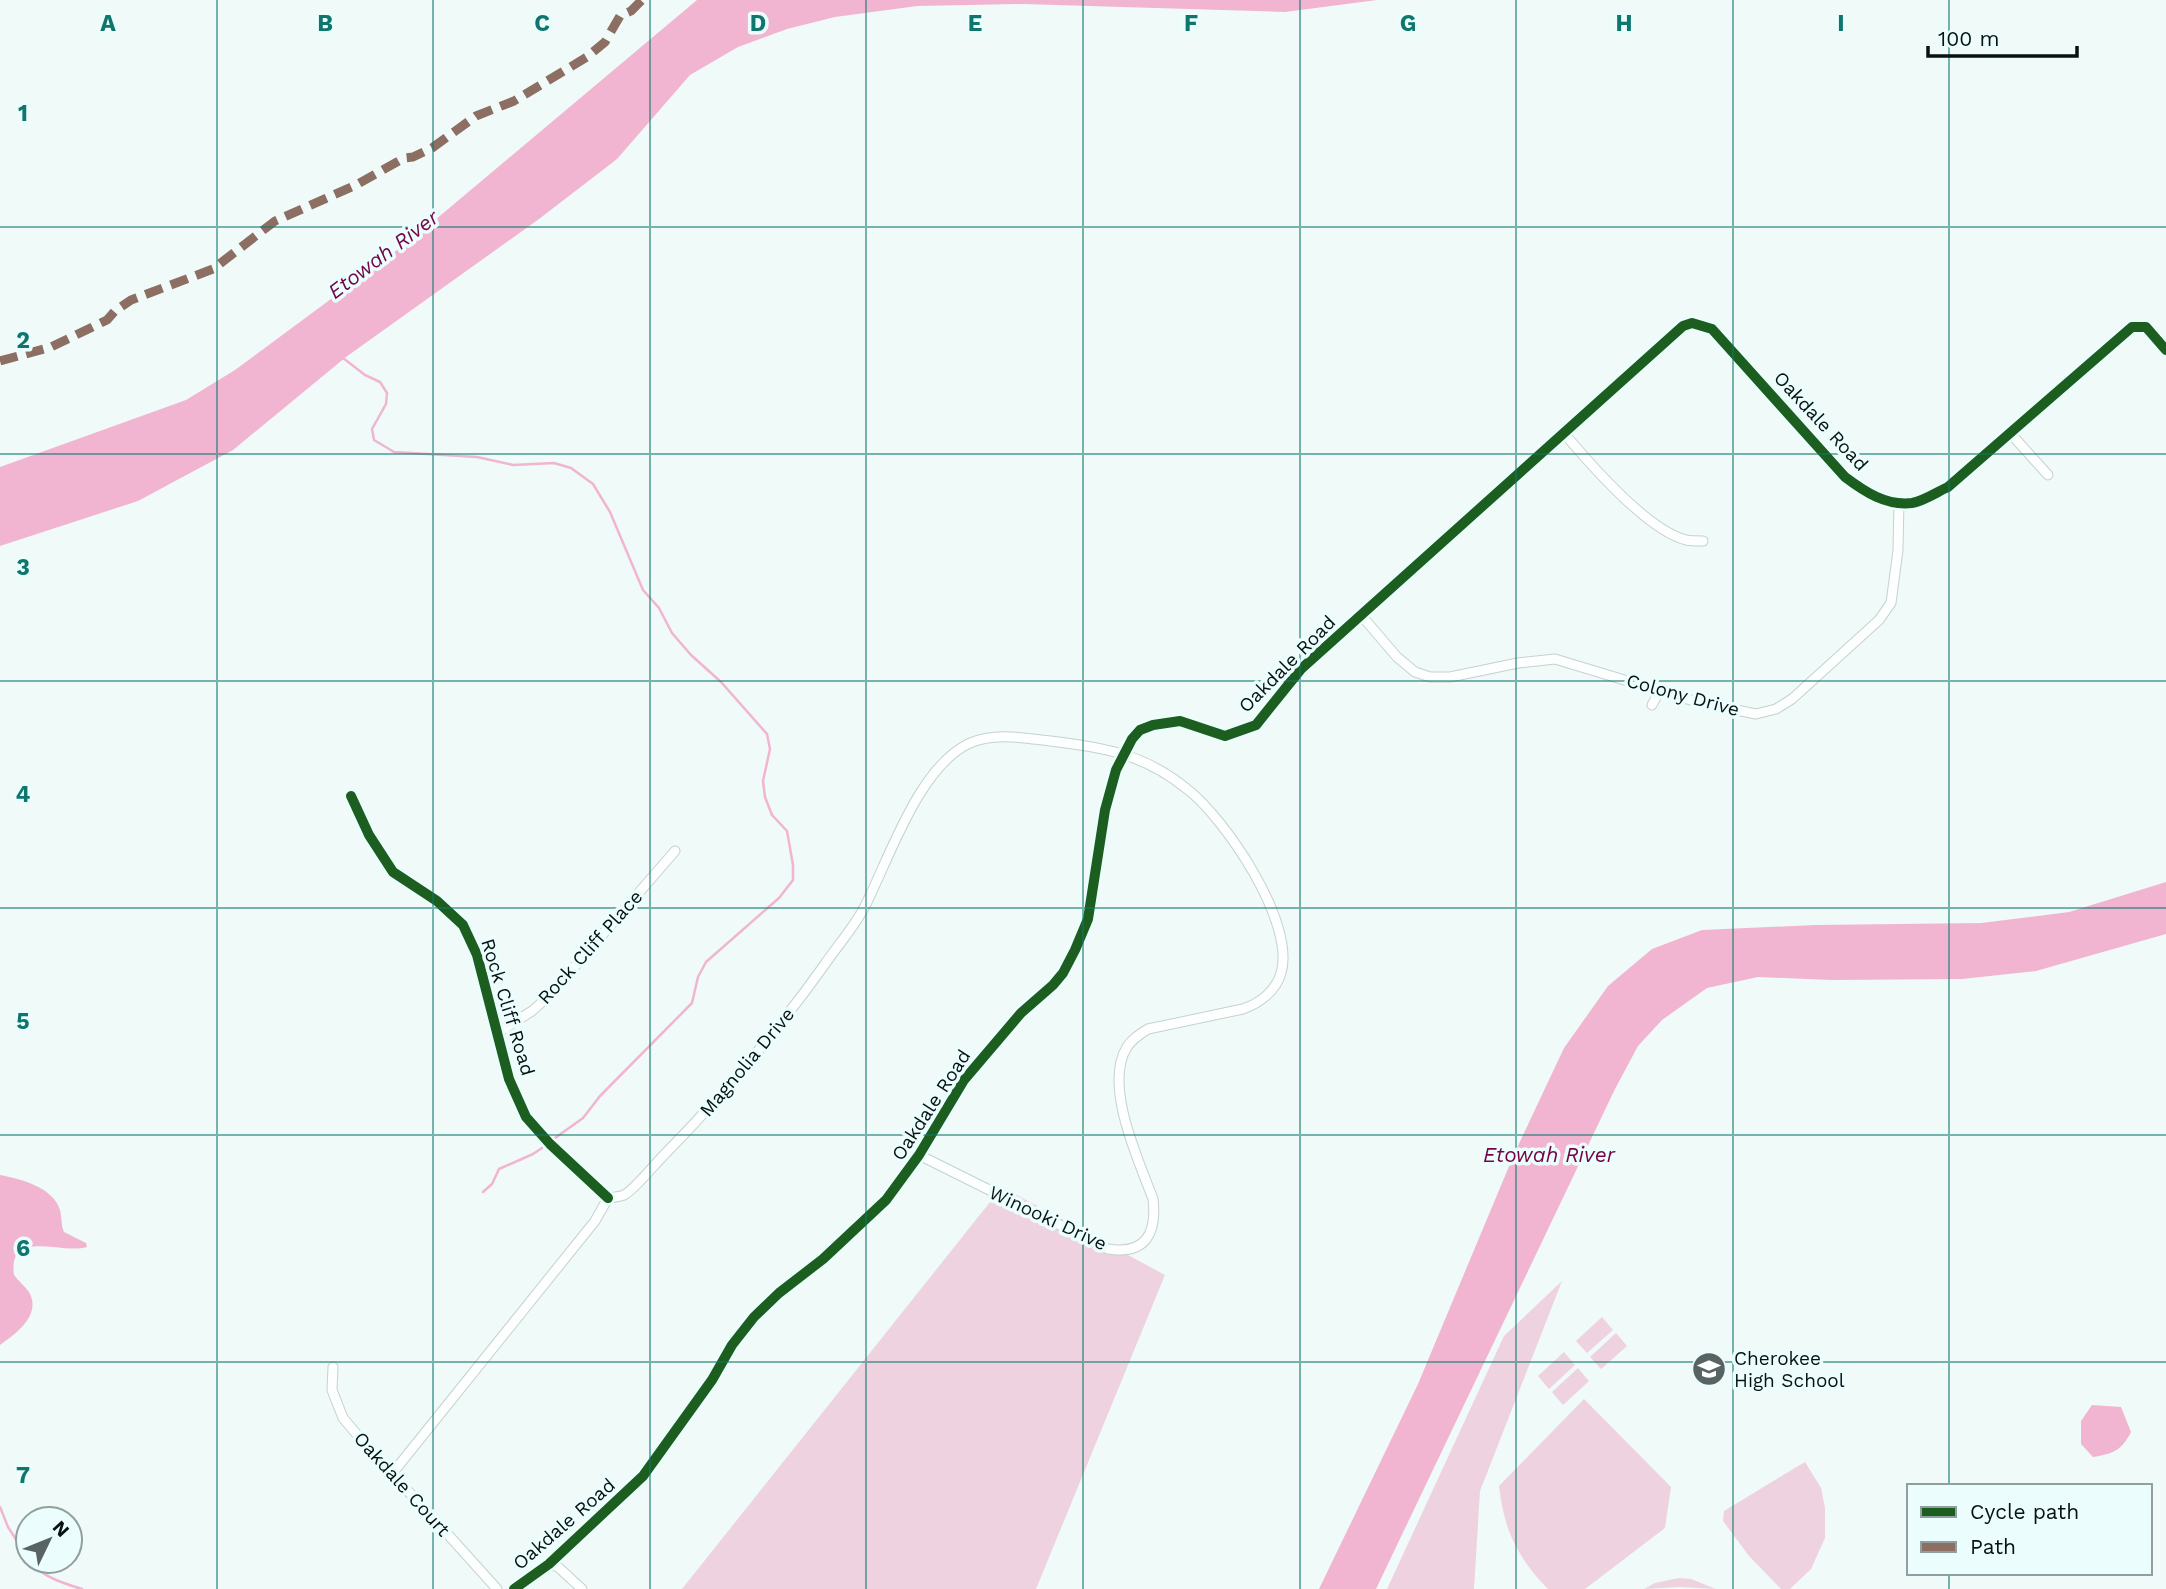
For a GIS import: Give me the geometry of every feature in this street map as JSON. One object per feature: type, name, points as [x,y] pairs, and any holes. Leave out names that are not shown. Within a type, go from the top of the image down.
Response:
[{"type":"street","name":"Oakdale Road","points":[[514,1589],[549,1564],[643,1476],[754,1317],[779,1293],[823,1259],[886,1200],[919,1155],[964,1080],[1021,1013],[1053,985],[1075,950],[1088,919],[1105,810],[1116,770],[1140,730],[1180,721],[1226,736],[1256,725],[1292,678],[1683,326],[1692,323],[1712,329],[1846,477],[1867,493],[1888,502],[1913,503],[1948,487],[2132,327],[2146,327],[2166,350]]},
{"type":"street","points":[[1563,432],[1601,476],[1659,527],[1686,540],[1703,541]]},
{"type":"street","points":[[2011,434],[2048,475]]},
{"type":"street","name":"Colony Drive","points":[[1362,615],[1397,657],[1415,672],[1430,677],[1450,677],[1518,663],[1555,659],[1697,702],[1756,714],[1776,709],[1792,699],[1879,620],[1891,603],[1898,550],[1899,502]]},
{"type":"street","points":[[1653,705],[1660,690]]},
{"type":"street","name":"Magnolia Drive","points":[[608,1198],[625,1195],[693,1126],[797,1003],[864,908],[883,864],[923,789],[948,758],[968,744],[999,736],[1125,753]]},
{"type":"street","name":"Winooki Drive","points":[[919,1155],[1108,1249],[1135,1249],[1142,1244],[1152,1228],[1155,1219],[1153,1199],[1129,1134],[1122,1106],[1120,1072],[1128,1046],[1148,1029],[1256,1005],[1277,982],[1282,971],[1282,953],[1279,931],[1261,886],[1226,831],[1187,788],[1153,766],[1125,753]]},
{"type":"street","name":"Rock Cliff Road","points":[[351,796],[369,835],[393,872],[437,901],[463,925],[477,956],[509,1079],[526,1117],[550,1144],[608,1198]]},
{"type":"street","name":"Rock Cliff Place","points":[[497,1033],[532,1011],[550,995],[675,851]]},
{"type":"street","points":[[391,1475],[595,1221],[608,1198]]},
{"type":"street","name":"Oakdale Court","points":[[333,1367],[332,1390],[343,1418],[391,1475],[497,1589]]},
{"type":"street","points":[[549,1564],[558,1567],[582,1589]]},
{"type":"shaded area","points":[[1002,1187],[1165,1275],[1036,1589],[682,1589]]},
{"type":"shaded area","points":[[1562,1281],[1480,1491],[1474,1589],[1387,1589],[1504,1336]]},
{"type":"shaded area","points":[[1602,1317],[1613,1330],[1587,1353],[1576,1341]]},
{"type":"shaded area","points":[[1616,1333],[1627,1346],[1601,1369],[1590,1357]]},
{"type":"shaded area","points":[[1564,1352],[1575,1365],[1549,1389],[1538,1376]]},
{"type":"shaded area","points":[[1578,1368],[1589,1381],[1563,1405],[1552,1392]]},
{"type":"shaded area","points":[[1584,1399],[1671,1487],[1665,1528],[1585,1589],[1548,1589],[1528,1566],[1514,1542],[1504,1516],[1499,1486]]},
{"type":"shaded area","points":[[1805,1462],[1821,1488],[1825,1508],[1825,1538],[1811,1569],[1790,1589],[1781,1589],[1749,1556],[1723,1521],[1724,1511]]},
{"type":"shaded area","points":[[1679,1578],[1691,1579],[1716,1589],[1644,1589],[1655,1583]]},
{"type":"water","name":"Etowah River","points":[[697,0],[1377,0],[1285,12],[1023,4],[917,6],[835,17],[787,29],[738,47],[690,75],[617,159],[539,219],[346,357],[233,450],[138,501],[0,546],[0,467],[186,400],[235,370],[416,236]]},
{"type":"water","name":"Etowah River","points":[[2166,882],[2166,934],[2036,971],[1962,979],[1832,980],[1758,977],[1707,988],[1662,1020],[1638,1046],[1615,1089],[1376,1589],[1319,1589],[1418,1384],[1515,1152],[1564,1048],[1608,986],[1652,949],[1702,930],[1816,925],[1981,923],[2069,912]]},
{"type":"water","points":[[0,1175],[35,1185],[51,1195],[60,1210],[64,1232],[86,1243],[87,1247],[76,1249],[38,1246],[19,1252],[14,1261],[14,1275],[29,1292],[32,1308],[25,1323],[0,1345]]},
{"type":"water","points":[[2092,1405],[2121,1407],[2131,1432],[2116,1450],[2093,1457],[2081,1444],[2081,1421]]},
{"type":"waterway","points":[[343,358],[365,375],[380,382],[387,393],[386,404],[372,429],[374,440],[394,452],[477,457],[513,465],[554,463],[571,468],[593,484],[610,512],[643,590],[659,608],[672,633],[691,655],[721,682],[767,734],[770,749],[763,781],[765,797],[772,815],[787,831],[793,880],[779,898],[706,962],[698,977],[692,1003],[600,1096],[583,1118],[555,1138]]},
{"type":"waterway","points":[[483,1192],[492,1184],[499,1169],[542,1148]]},
{"type":"waterway","points":[[0,1507],[14,1536]]},
{"type":"waterway","points":[[46,1575],[82,1589]]},
{"type":"marked path","points":[[0,361],[51,347],[107,320],[131,300],[213,269],[275,221],[356,185],[404,158],[432,148],[476,116],[514,101],[587,57],[605,42],[620,16],[631,11],[642,0]]},
{"type":"cycle path","points":[[514,1589],[549,1564],[643,1476],[754,1317],[779,1293],[823,1259],[886,1200],[919,1155],[964,1080],[1021,1013],[1063,973],[1088,919],[1105,810],[1116,770],[1132,739],[1140,730],[1180,721],[1225,736],[1256,725],[1301,669],[1683,326],[1692,323],[1712,329],[1845,477],[1876,497],[1902,503],[1921,500],[1948,487],[2132,327],[2146,327],[2166,350]]},
{"type":"cycle path","points":[[351,796],[369,835],[393,872],[437,901],[463,925],[477,955],[509,1079],[526,1117],[550,1144],[608,1198]]},
{"type":"place","name":"Cherokee High School","points":[[1709,1369]]}]
